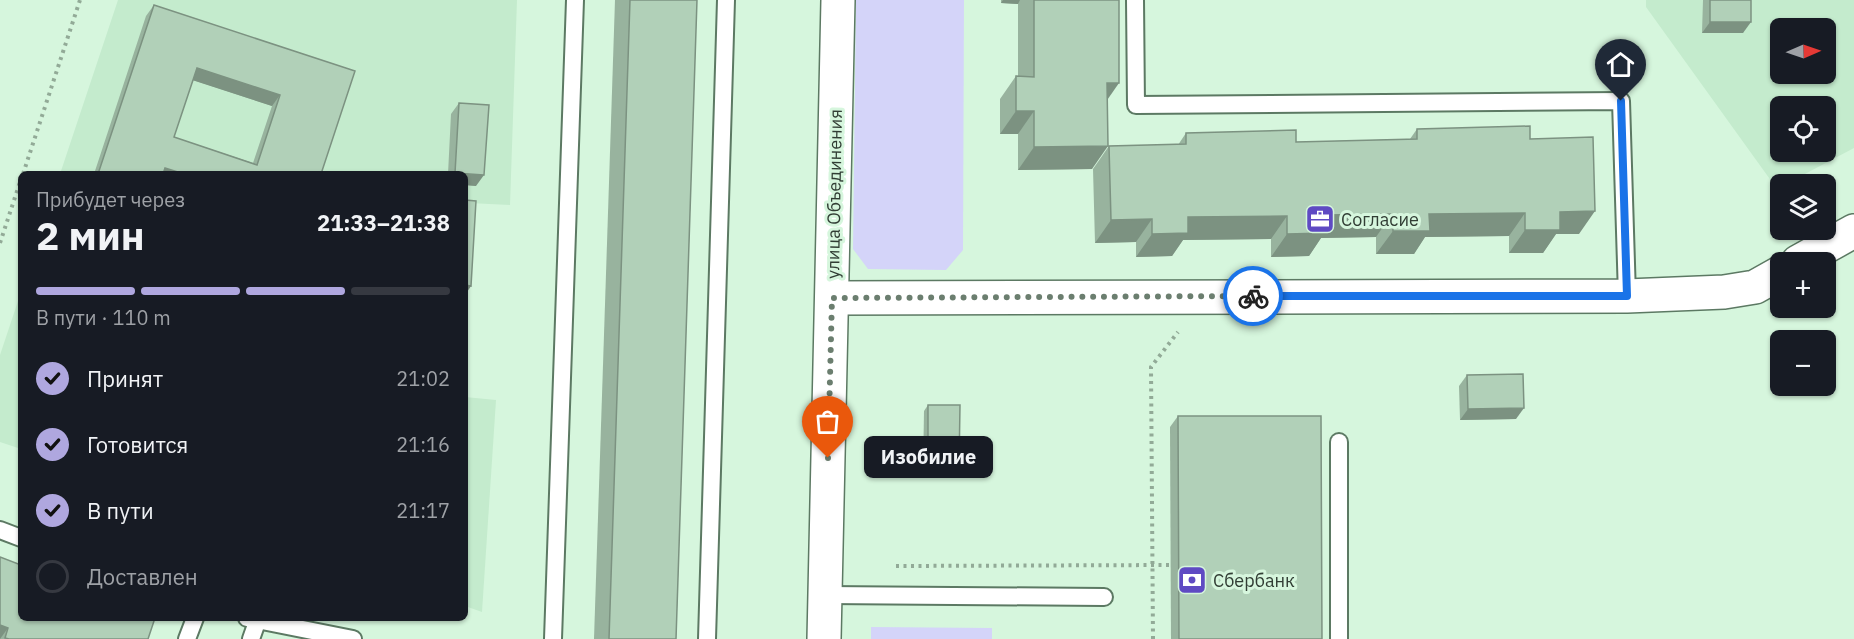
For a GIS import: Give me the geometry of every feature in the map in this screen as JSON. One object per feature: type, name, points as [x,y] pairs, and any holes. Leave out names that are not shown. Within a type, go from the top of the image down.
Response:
[{"type":"street","name":"улица Объединения","points":[[824,639],[838,0]]},
{"type":"street","points":[[1816,252],[1854,231]]},
{"type":"street","points":[[832,298],[1627,296],[1724,292],[1755,287],[1770,279]]},
{"type":"lane","points":[[553,639],[576,0]]},
{"type":"lane","points":[[707,639],[726,0]]},
{"type":"lane","points":[[1135,0],[1136,105],[1621,101],[1627,296]]},
{"type":"lane","points":[[1339,639],[1340,442]]},
{"type":"lane","points":[[0,530],[18,537]]},
{"type":"lane","points":[[825,595],[1104,597]]},
{"type":"lane","points":[[188,639],[194,621]]},
{"type":"lane","points":[[251,639],[252,621]]},
{"type":"lane","points":[[257,621],[353,639]]},
{"type":"path","points":[[24,171],[80,0]]},
{"type":"path","points":[[0,243],[18,188]]},
{"type":"path","points":[[1153,639],[1151,367],[1207,296]]},
{"type":"path","points":[[886,567],[1171,565]]},
{"type":"shaded area","points":[[118,0],[517,0],[510,205],[469,203],[468,220],[468,171],[61,171]]},
{"type":"shaded area","points":[[856,0],[964,0],[963,250],[946,270],[868,269],[853,249]]},
{"type":"shaded area","points":[[1646,0],[1854,0],[1854,148],[1836,158],[1836,96],[1770,96],[1770,162],[1828,162],[1805,174],[1770,174],[1770,179],[1646,7]]},
{"type":"shaded area","points":[[18,301],[18,448],[0,442],[0,355]]},
{"type":"shaded area","points":[[468,397],[496,400],[482,612],[468,607]]},
{"type":"shaded area","points":[[871,627],[992,628],[992,639],[871,639]]},
{"type":"building","points":[[630,0],[697,0],[676,639],[609,639]]},
{"type":"building","points":[[1034,0],[1119,0],[1119,83],[1107,83],[1108,146],[1034,147],[1034,111],[1016,111],[1016,76],[1034,77]]},
{"type":"building","points":[[1710,0],[1751,0],[1751,22],[1710,22]]},
{"type":"building","points":[[154,5],[355,71],[322,171],[174,171],[165,168],[164,171],[99,171]],"holes":[[[197,68],[280,95],[257,165],[174,137]]]},
{"type":"building","points":[[459,103],[489,105],[484,175],[455,171]]},
{"type":"building","points":[[1530,126],[1530,139],[1593,137],[1595,211],[1560,212],[1560,230],[1525,230],[1525,213],[1429,214],[1430,231],[1393,231],[1392,214],[1325,215],[1325,233],[1287,234],[1287,216],[1188,217],[1188,233],[1152,234],[1152,219],[1111,220],[1109,146],[1186,144],[1186,133],[1296,130],[1296,142],[1417,139],[1417,129]]},
{"type":"building","points":[[468,200],[476,201],[471,286],[468,286]]},
{"type":"building","points":[[1523,374],[1524,408],[1468,409],[1467,375]]},
{"type":"building","points":[[928,405],[960,405],[959,467],[928,467]]},
{"type":"building","points":[[1178,416],[1321,416],[1322,639],[1179,639]]},
{"type":"building","points":[[0,557],[18,564],[18,621],[154,621],[148,639],[9,639],[5,638],[8,628],[0,625]]},
{"type":"way so far","points":[[828,458],[832,298],[1253,296]]},
{"type":"place","name":"Согласие","points":[[1320,219]]},
{"type":"place","name":"Изобилие","points":[[828,458]]},
{"type":"place","name":"Сбербанк","points":[[1192,580]]},
{"type":"route","points":[[1253,296],[1627,296],[1621,101]]}]
